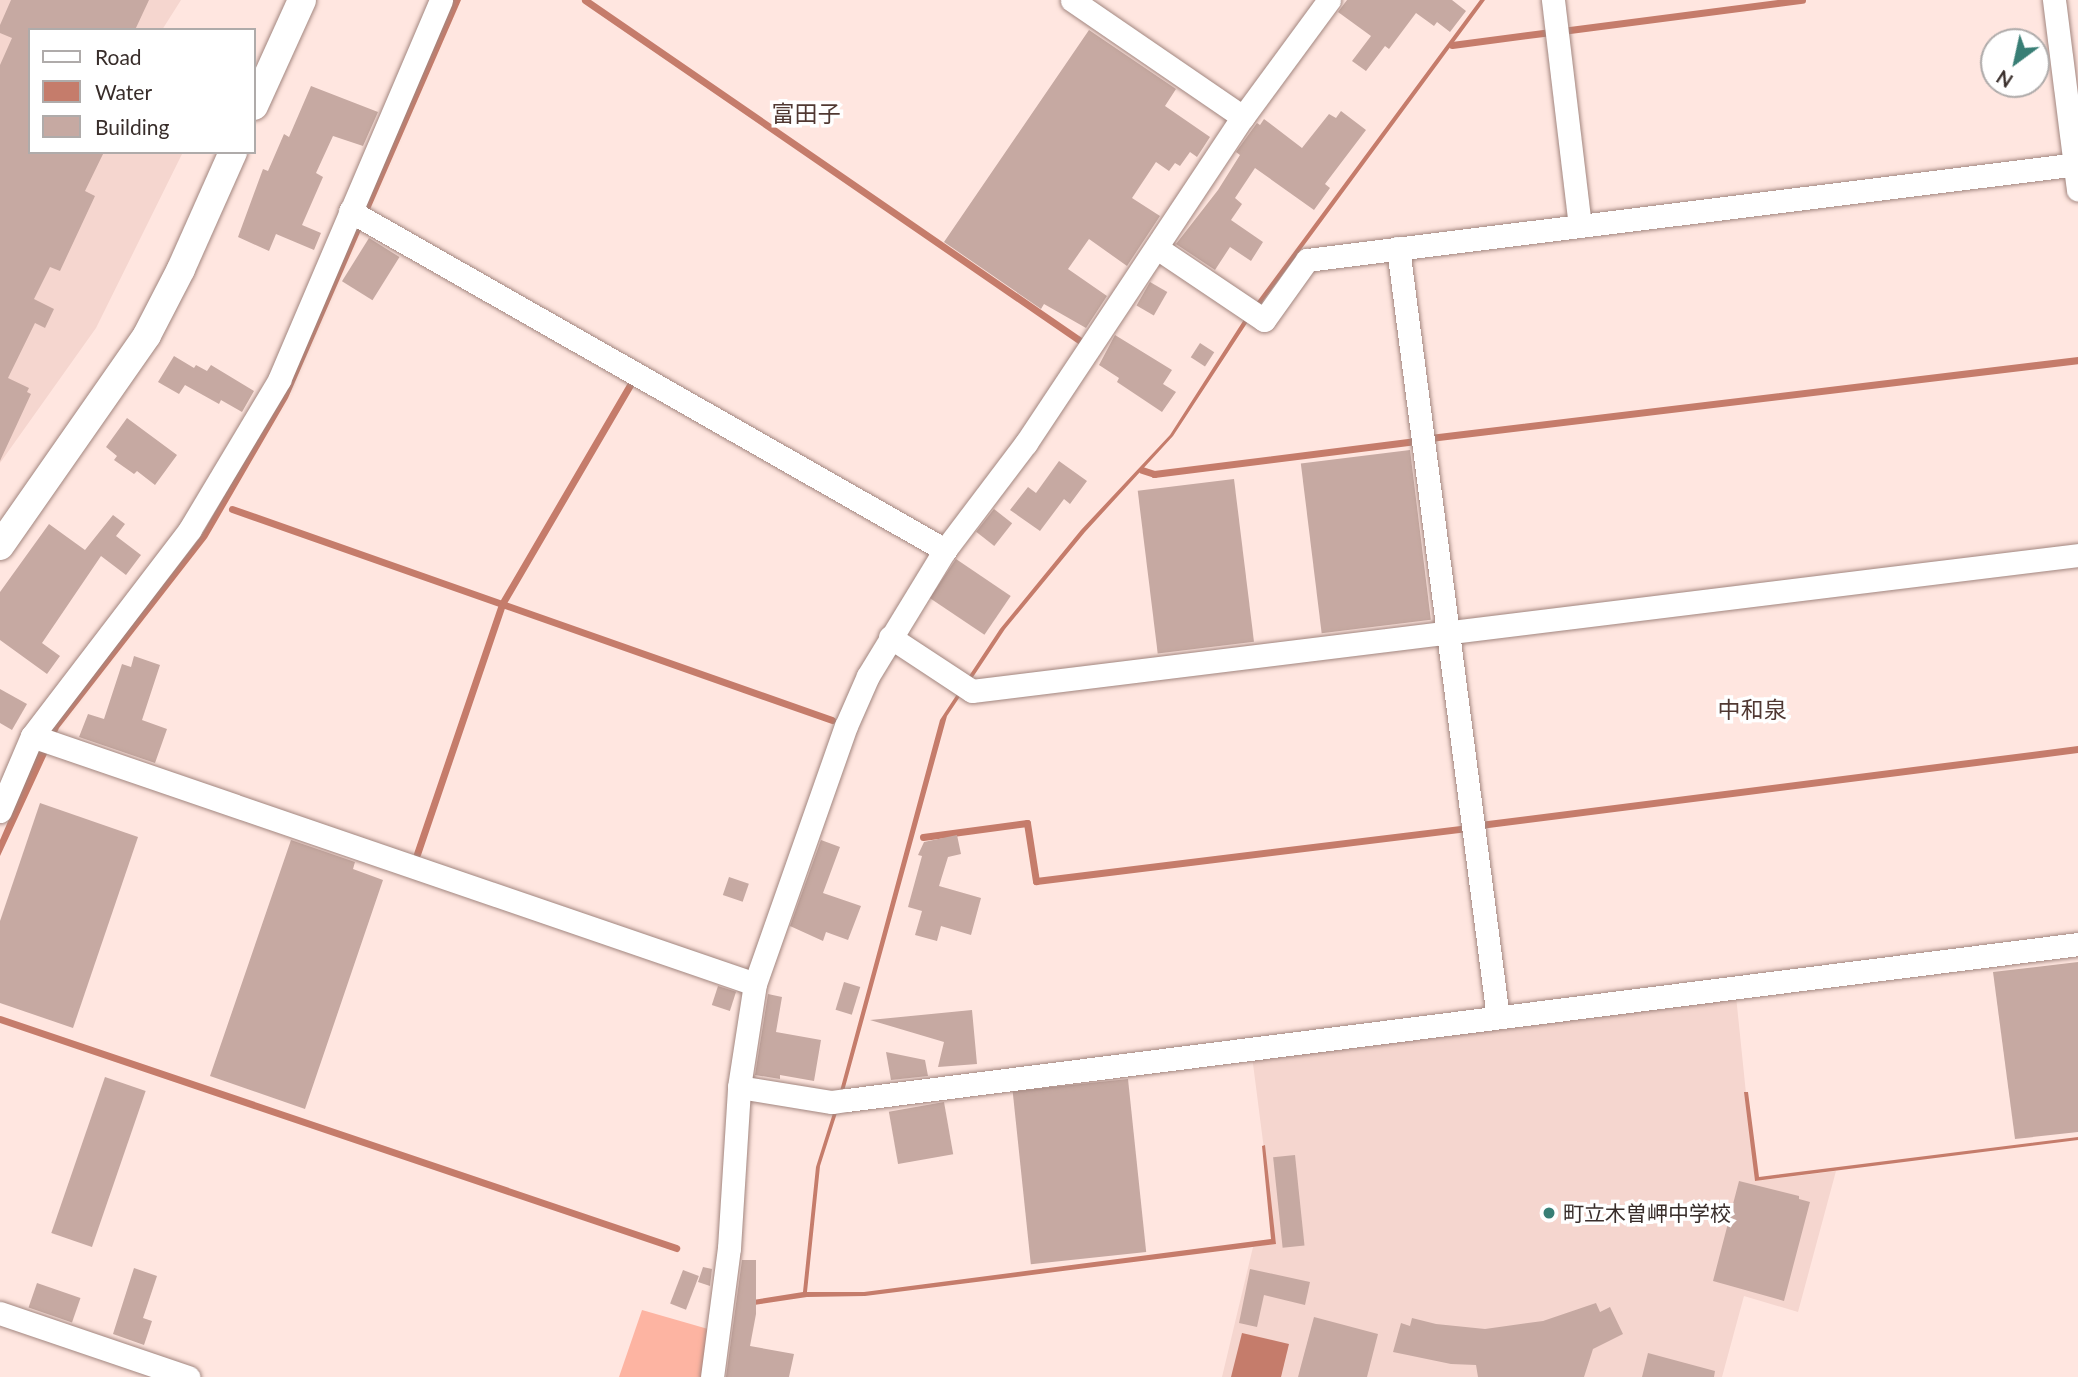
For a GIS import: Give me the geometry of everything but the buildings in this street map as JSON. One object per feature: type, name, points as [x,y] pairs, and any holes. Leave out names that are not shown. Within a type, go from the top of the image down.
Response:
[{"type":"street","points":[[256,102],[302,0]]},
{"type":"street","points":[[0,811],[43,739],[190,529],[279,380],[360,216],[441,0]]},
{"type":"street","points":[[1072,0],[1243,117]]},
{"type":"street","points":[[712,1377],[729,1248],[739,1087],[755,984],[846,726],[868,676],[945,550],[1026,443],[1243,117],[1329,0]]},
{"type":"street","points":[[1553,0],[1580,225]]},
{"type":"street","points":[[2054,0],[2078,189]]},
{"type":"street","points":[[0,546],[147,335],[181,269],[232,154]]},
{"type":"street","points":[[1157,248],[1264,320],[1307,260],[2076,165]]},
{"type":"street","points":[[360,216],[945,550]]},
{"type":"street","points":[[1398,248],[1497,1018]]},
{"type":"street","points":[[890,637],[965,686],[1448,633],[2078,555]]},
{"type":"street","points":[[43,739],[755,984]]},
{"type":"street","points":[[739,1087],[839,1101],[2078,944]]},
{"type":"street","points":[[0,1312],[188,1377]]},
{"type":"shaded area","points":[[0,0],[181,0],[163,28],[28,28],[28,154],[182,154],[96,328],[0,463]]},
{"type":"shaded area","name":"町立木曽岬中学校","points":[[1736,996],[1755,1181],[1836,1171],[1798,1312],[1744,1296],[1722,1377],[1222,1377],[1253,1247],[1276,1243],[1252,1056]]},
{"type":"shaded area","points":[[642,1310],[708,1329],[703,1377],[619,1377]]},
{"type":"water","points":[[453,0],[461,0],[288,398],[207,538],[59,728],[0,856],[0,840],[38,752],[54,726],[201,536],[282,396]]},
{"type":"water","points":[[1480,0],[1485,0],[1249,320],[1173,436],[1085,532],[1005,629],[947,716],[844,1091],[820,1166],[807,1292],[864,1292],[1271,1239],[1262,1146],[1265,1145],[1276,1244],[865,1296],[807,1297],[741,1307],[741,1302],[803,1292],[816,1167],[840,1091],[940,720],[1000,629],[1081,530],[1170,435],[1245,318]]},
{"type":"water","points":[[1744,1092],[1748,1092],[1759,1177],[2078,1137],[2078,1140],[1755,1181]]},
{"type":"water","points":[[1242,1333],[1289,1344],[1281,1377],[1231,1377]]},
{"type":"waterway","points":[[585,0],[1079,340]]},
{"type":"waterway","points":[[1562,31],[1802,0]]},
{"type":"waterway","points":[[1452,45],[1551,32]]},
{"type":"waterway","points":[[1430,438],[2078,360]]},
{"type":"waterway","points":[[417,854],[502,604],[631,383]]},
{"type":"waterway","points":[[1142,470],[1154,474],[1416,441]]},
{"type":"waterway","points":[[232,509],[832,720]]},
{"type":"waterway","points":[[1480,825],[2078,749]]},
{"type":"waterway","points":[[923,837],[1027,823],[1036,881],[1465,828]]},
{"type":"waterway","points":[[0,1019],[676,1248]]},
{"type":"place","name":"町立木曽岬中学校","points":[[1549,1213]]},
{"type":"district","name":"富田子","points":[[806,113]]},
{"type":"district","name":"中和泉","points":[[1752,709]]}]
